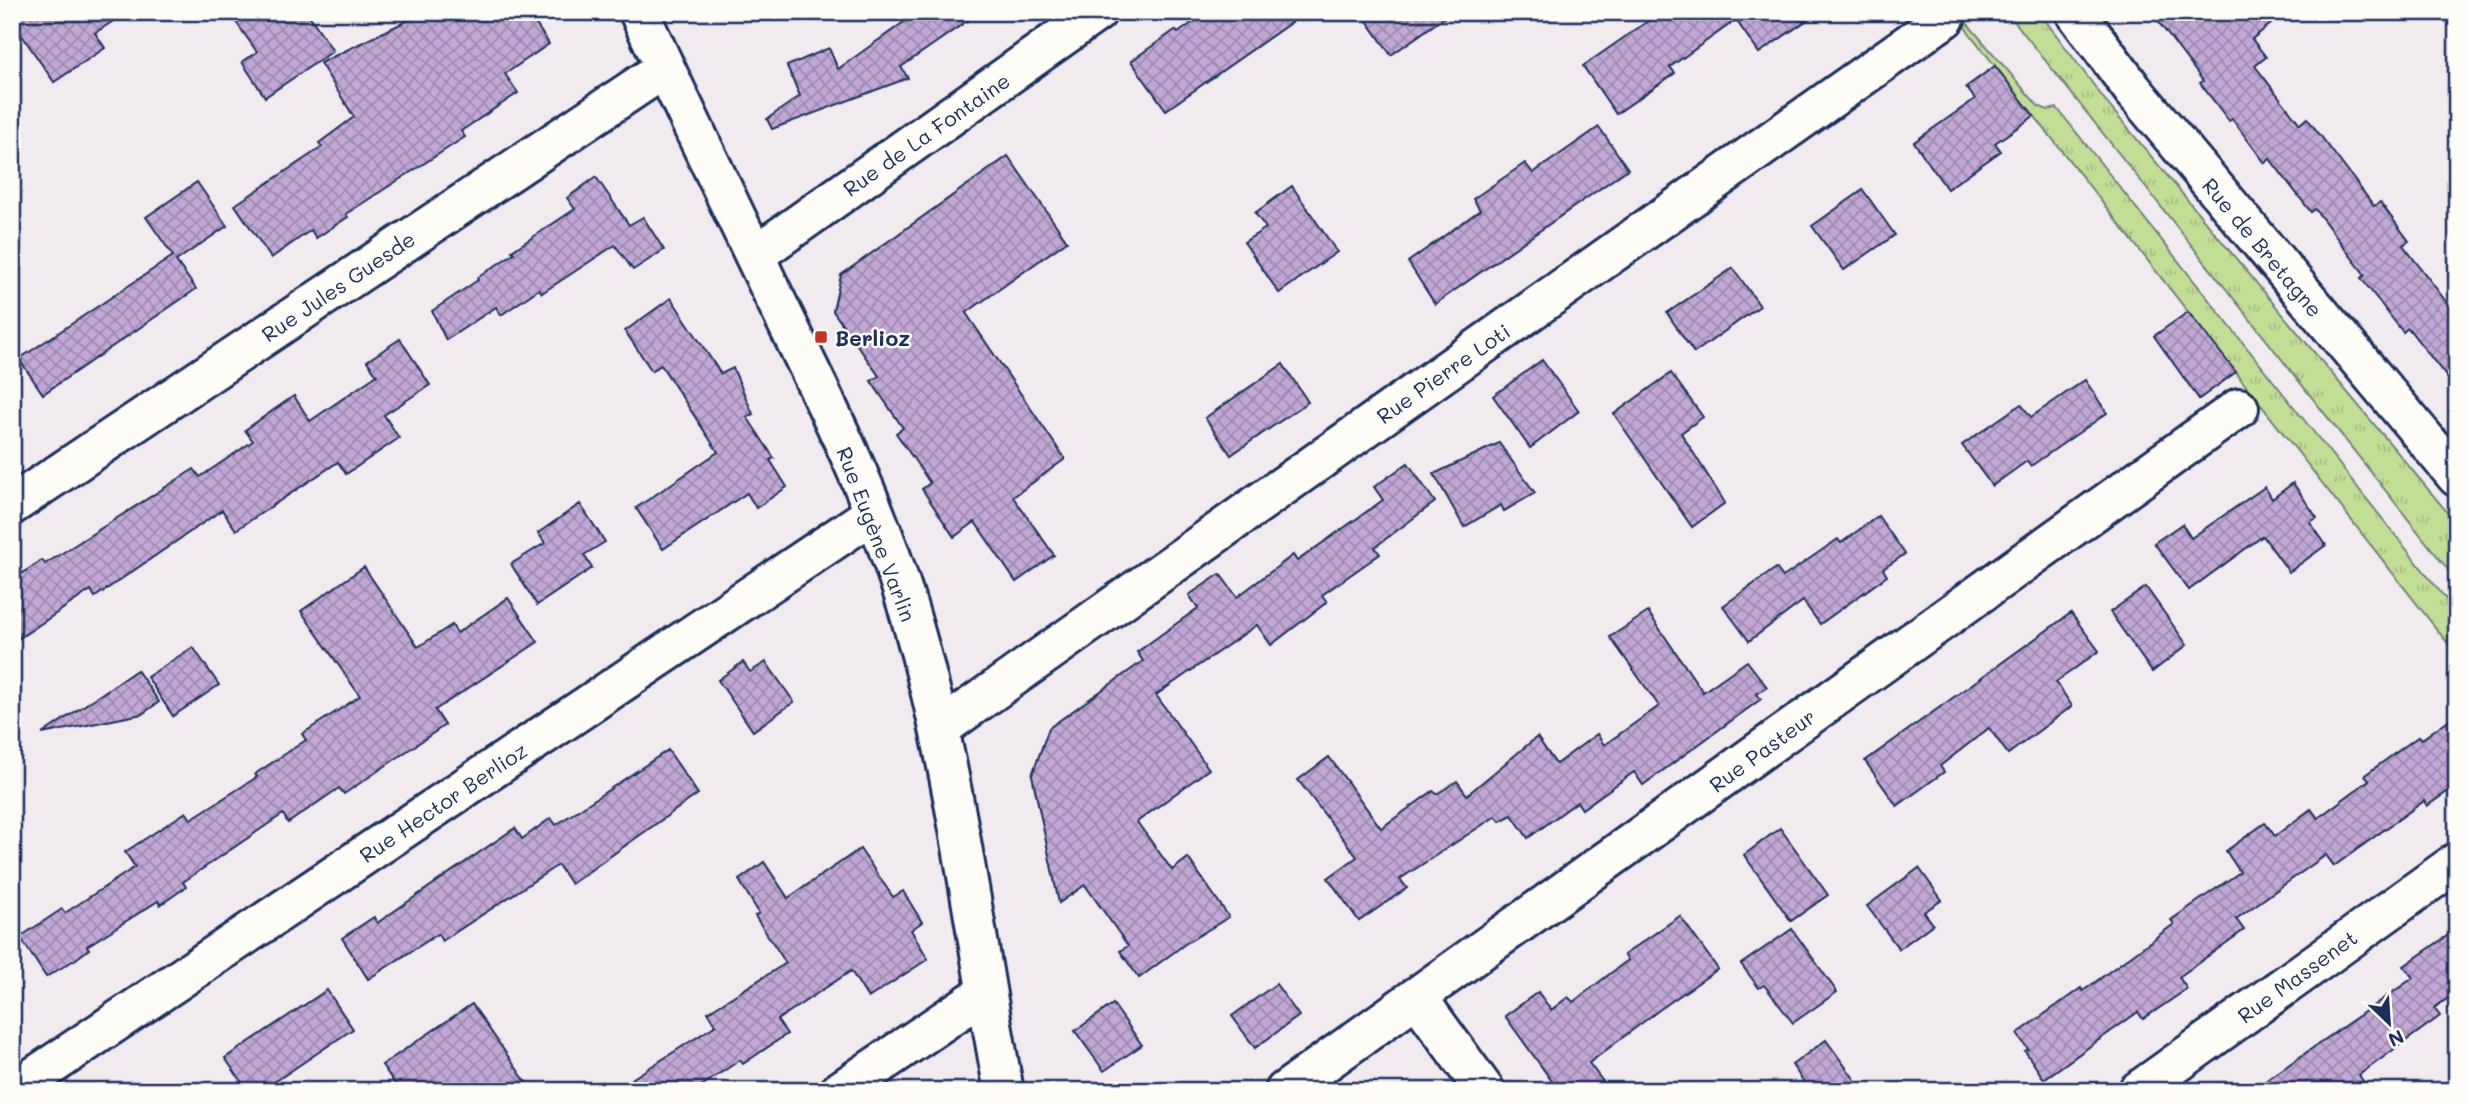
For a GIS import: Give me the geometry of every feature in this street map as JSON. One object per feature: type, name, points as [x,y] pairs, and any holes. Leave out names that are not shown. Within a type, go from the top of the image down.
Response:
[{"type":"street","name":"Rue Eugène Varlin","points":[[639,12],[808,366],[874,513],[902,588],[941,728],[1004,1091]]},
{"type":"street","name":"Rue de La Fontaine","points":[[755,256],[1097,12]]},
{"type":"street","name":"Rue de Bretagne","points":[[2075,12],[2133,90],[2457,477]]},
{"type":"street","name":"Rue Pierre Loti","points":[[941,728],[1945,18]]},
{"type":"street","name":"Rue Jules Guesde","points":[[12,505],[665,68]]},
{"type":"street","name":"Rue Pasteur","points":[[1285,1091],[2239,408]]},
{"type":"street","name":"Rue Hector Berlioz","points":[[13,1091],[874,513]]},
{"type":"street","name":"Rue Massenet","points":[[2138,1091],[2457,862]]},
{"type":"street","points":[[840,1091],[985,993]]},
{"type":"street","points":[[1418,997],[1485,1091]]},
{"type":"green space","points":[[2007,12],[2039,12],[2110,107],[2457,524],[2457,581]]},
{"type":"green space","points":[[1956,16],[1961,16],[2038,106],[2048,110],[2057,108],[2457,613],[2457,655]]},
{"type":"building","points":[[12,12],[127,12],[95,33],[105,48],[54,82],[12,21]]},
{"type":"building","points":[[229,12],[307,12],[333,51],[265,97],[242,62],[257,52]]},
{"type":"building","points":[[425,12],[528,12],[549,44],[505,74],[518,93],[461,131],[465,137],[346,214],[348,217],[316,238],[311,230],[271,258],[235,205],[322,147],[319,143],[354,117],[320,63]]},
{"type":"building","points":[[918,12],[980,12],[901,67],[908,78],[772,129],[767,119],[800,96],[787,66],[829,48],[838,69]]},
{"type":"building","points":[[1207,12],[1306,12],[1166,110],[1131,61],[1175,30],[1178,33]]},
{"type":"building","points":[[1361,12],[1452,12],[1391,55]]},
{"type":"building","points":[[1661,12],[1819,12],[1759,53],[1736,20],[1670,67],[1675,73],[1616,114],[1583,66]]},
{"type":"building","points":[[2151,12],[2286,12],[2252,39],[2266,57],[2255,66],[2300,124],[2307,118],[2374,206],[2380,202],[2409,241],[2403,245],[2457,316],[2457,390],[2408,328],[2403,332],[2388,313],[2361,278],[2365,275],[2315,209],[2311,212],[2270,159],[2265,163],[2232,119],[2229,121],[2200,83],[2203,81]]},
{"type":"building","points":[[1995,66],[2034,116],[1995,143],[2001,151],[1947,189],[1914,142],[1975,99],[1966,87]]},
{"type":"building","points":[[1599,127],[1628,169],[1435,304],[1408,262],[1480,210],[1473,199],[1525,163],[1533,173]]},
{"type":"building","points":[[1008,156],[1067,241],[966,313],[1065,459],[1013,497],[1054,555],[1016,582],[975,522],[954,537],[922,489],[930,483],[896,433],[903,428],[871,381],[879,376],[833,311],[841,275]]},
{"type":"building","points":[[596,177],[629,225],[643,217],[664,250],[633,270],[615,245],[542,293],[539,289],[501,315],[496,307],[446,340],[432,311],[514,253],[512,251],[575,209],[567,198]]},
{"type":"building","points":[[197,182],[227,226],[176,261],[196,289],[43,394],[19,359],[173,256],[146,217]]},
{"type":"building","points":[[1292,186],[1337,252],[1279,293],[1244,242],[1266,228],[1255,213]]},
{"type":"building","points":[[1863,190],[1895,235],[1844,270],[1812,226]]},
{"type":"building","points":[[1733,268],[1760,306],[1694,353],[1667,313]]},
{"type":"building","points":[[671,298],[721,374],[733,368],[753,414],[747,417],[774,458],[770,460],[787,487],[756,508],[747,493],[663,549],[636,508],[718,452],[661,365],[652,371],[625,331]]},
{"type":"building","points":[[2188,312],[2236,372],[2199,399],[2154,336]]},
{"type":"building","points":[[400,339],[430,385],[384,415],[399,438],[346,474],[338,462],[236,530],[222,510],[95,597],[91,590],[12,643],[12,580],[42,560],[45,564],[194,469],[200,477],[253,441],[245,430],[294,396],[310,421],[377,375],[367,361]]},
{"type":"building","points":[[1542,360],[1579,411],[1530,448],[1493,396]]},
{"type":"building","points":[[1283,364],[1308,402],[1231,455],[1205,418]]},
{"type":"building","points":[[1671,373],[1703,417],[1681,433],[1725,503],[1692,527],[1614,414]]},
{"type":"building","points":[[2085,380],[2107,413],[2031,466],[2027,461],[1992,486],[1962,445],[2021,404],[2031,417]]},
{"type":"building","points":[[1499,443],[1535,493],[1504,511],[1501,505],[1464,527],[1434,474]]},
{"type":"building","points":[[1408,463],[1435,502],[1375,547],[1380,554],[1322,595],[1327,602],[1271,645],[1257,625],[1156,695],[1209,769],[1137,822],[1172,870],[1188,858],[1229,917],[1185,944],[1139,978],[1120,951],[1128,946],[1085,885],[1059,903],[1032,775],[1049,728],[1143,661],[1137,652],[1198,608],[1189,595],[1220,574],[1237,597],[1293,555],[1297,561],[1383,500],[1374,487]]},
{"type":"building","points":[[2293,483],[2317,518],[2310,522],[2326,545],[2289,572],[2263,536],[2189,590],[2154,543],[2182,524],[2191,538],[2265,487],[2272,499]]},
{"type":"building","points":[[580,504],[605,542],[584,555],[592,568],[537,605],[511,564],[545,543],[538,533]]},
{"type":"building","points":[[1878,516],[1905,554],[1883,569],[1887,576],[1820,624],[1803,601],[1749,641],[1723,606],[1776,568],[1783,577],[1838,539],[1841,543]]},
{"type":"building","points":[[364,567],[418,647],[452,625],[457,633],[508,598],[538,642],[435,710],[445,725],[394,760],[344,794],[339,788],[288,823],[283,814],[183,882],[186,887],[160,905],[158,901],[87,946],[89,949],[76,959],[46,977],[20,937],[62,909],[65,913],[135,867],[125,852],[186,812],[191,819],[257,777],[255,774],[306,740],[302,734],[360,696],[301,611]]},
{"type":"building","points":[[2146,587],[2187,645],[2152,672],[2110,612]]},
{"type":"building","points":[[1648,612],[1703,692],[1747,661],[1767,687],[1757,694],[1761,699],[1643,785],[1634,772],[1582,809],[1577,802],[1528,838],[1512,815],[1500,821],[1496,816],[1400,879],[1407,888],[1359,921],[1328,878],[1357,857],[1298,780],[1329,757],[1381,828],[1433,791],[1437,794],[1457,781],[1467,795],[1537,737],[1556,764],[1597,734],[1604,745],[1659,706],[1610,637]]},
{"type":"building","points":[[2071,613],[2099,651],[2056,682],[2072,706],[2008,754],[1989,728],[1940,766],[1944,772],[1897,806],[1865,761]]},
{"type":"building","points":[[193,647],[219,685],[173,716],[147,677]]},
{"type":"building","points":[[743,662],[750,672],[766,662],[794,702],[753,731],[718,680]]},
{"type":"building","points":[[137,670],[159,702],[142,714],[42,734]]},
{"type":"building","points":[[2457,714],[2457,785],[2427,806],[2424,801],[2334,866],[2326,855],[2236,919],[2244,930],[2179,977],[2187,989],[2143,1019],[2138,1012],[2044,1079],[2017,1034],[2081,988],[2083,991],[2174,924],[2171,920],[2240,872],[2226,851],[2265,823],[2275,836],[2311,809],[2318,818],[2369,780],[2365,775],[2419,736],[2422,739]]},
{"type":"building","points":[[668,750],[698,794],[571,884],[558,865],[442,941],[438,934],[368,979],[342,938],[374,917],[377,923],[515,828],[522,839],[551,818],[556,825]]},
{"type":"building","points":[[1780,828],[1828,895],[1791,921],[1744,855]]},
{"type":"building","points":[[860,849],[893,897],[903,891],[922,922],[911,930],[928,959],[868,998],[851,971],[777,1020],[787,1034],[743,1064],[740,1060],[694,1091],[613,1091],[716,1025],[708,1012],[786,963],[755,916],[759,913],[739,880],[764,862],[788,898]]},
{"type":"building","points":[[1919,868],[1942,900],[1924,912],[1933,924],[1899,949],[1867,906]]},
{"type":"building","points":[[1680,916],[1718,969],[1589,1063],[1610,1091],[1559,1091],[1505,1016],[1538,992],[1551,1010],[1568,997],[1573,1002],[1628,960],[1624,955]]},
{"type":"building","points":[[1792,929],[1837,992],[1793,1023],[1764,985],[1759,988],[1741,964]]},
{"type":"building","points":[[2457,929],[2457,992],[2434,1008],[2440,1016],[2359,1075],[2370,1091],[2251,1091],[2413,978],[2404,966]]},
{"type":"building","points":[[1276,984],[1299,1016],[1255,1048],[1232,1016]]},
{"type":"building","points":[[327,990],[353,1029],[261,1091],[248,1091],[225,1058]]},
{"type":"building","points":[[472,1004],[532,1091],[400,1091],[382,1065]]},
{"type":"building","points":[[1113,1004],[1142,1045],[1104,1071],[1075,1031]]},
{"type":"building","points":[[1826,1040],[1863,1091],[1810,1091],[1792,1065]]},
{"type":"place","name":"Berlioz","points":[[821,337]]}]
